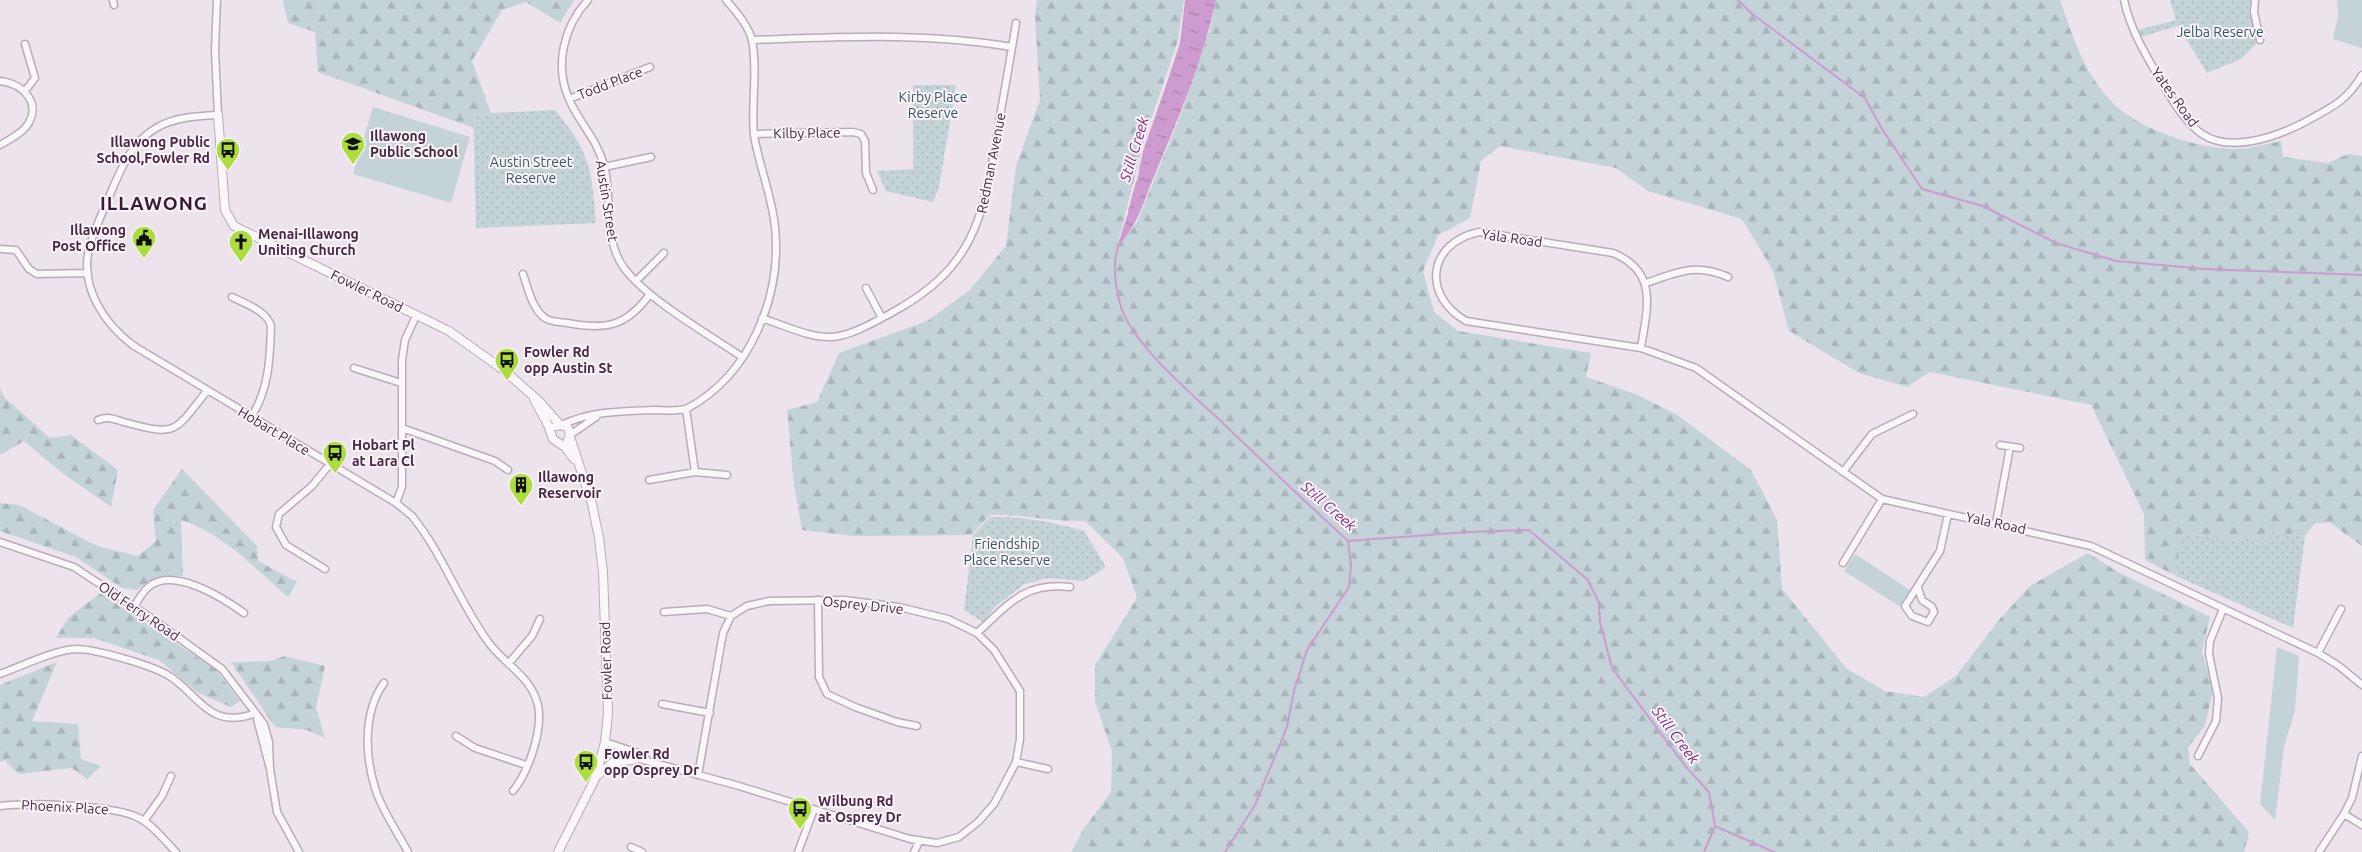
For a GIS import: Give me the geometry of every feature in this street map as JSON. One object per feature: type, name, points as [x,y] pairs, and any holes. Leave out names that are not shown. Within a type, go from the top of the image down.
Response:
[{"type":"street","name":"Fowler Road","points":[[217,0],[214,50],[218,115],[224,206],[231,224],[449,332],[475,348],[505,371],[541,403],[561,425]]},
{"type":"street","name":"Austin Street","points":[[588,0],[571,21],[562,54],[562,71],[569,99],[590,131],[604,167],[612,241],[624,268],[650,294],[742,357]]},
{"type":"street","points":[[599,415],[570,436],[565,442],[558,443],[552,434],[555,428],[580,418],[613,412],[686,409],[717,387],[742,357],[762,318],[773,285],[776,258],[775,227],[754,134],[752,40],[735,10],[726,0]]},
{"type":"street","name":"Yates Road","points":[[2124,0],[2135,35],[2155,70],[2190,122],[2203,135],[2242,142],[2271,138],[2340,103],[2354,88],[2362,75]]},
{"type":"street","points":[[2255,0],[2254,12],[2260,40]]},
{"type":"street","name":"Redman Avenue","points":[[762,318],[814,337],[831,338],[855,333],[914,300],[943,277],[961,256],[973,236],[982,213],[1016,23]]},
{"type":"street","points":[[752,40],[927,38],[972,40],[1012,47]]},
{"type":"street","points":[[25,44],[35,78],[26,91]]},
{"type":"street","name":"Todd Place","points":[[569,99],[650,67]]},
{"type":"street","points":[[0,81],[14,84],[26,91],[31,103],[31,119],[23,130],[0,145]]},
{"type":"street","name":"Hobart Place","points":[[218,115],[188,117],[169,122],[149,132],[135,145],[121,168],[91,241],[88,273],[95,300],[113,329],[134,346],[406,509],[417,523],[489,643],[529,684],[538,710],[537,734],[521,780],[513,791]]},
{"type":"street","name":"Kilby Place","points":[[754,134],[852,132],[861,134],[865,141],[866,173],[873,190]]},
{"type":"street","points":[[604,167],[651,157]]},
{"type":"street","name":"Yala Road","points":[[1646,283],[1637,267],[1626,258],[1613,253],[1479,232],[1465,235],[1451,243],[1437,266],[1437,282],[1442,299],[1452,313],[1466,321],[1641,348],[1696,368],[1882,499],[1996,523],[2091,546],[2318,653],[2340,666],[2362,685]]},
{"type":"street","points":[[0,248],[16,250],[29,269],[37,274],[88,273]]},
{"type":"street","points":[[636,281],[664,253]]},
{"type":"street","points":[[1641,348],[1647,311],[1646,283],[1693,269],[1713,270],[1728,277]]},
{"type":"street","points":[[523,274],[537,310],[546,319],[592,328],[618,324],[638,311],[650,294]]},
{"type":"street","points":[[866,288],[882,318]]},
{"type":"street","points":[[232,297],[262,313],[271,326],[266,388],[260,404],[251,417]]},
{"type":"street","points":[[396,503],[402,488],[401,383],[403,347],[416,316]]},
{"type":"street","points":[[354,368],[401,383]]},
{"type":"street","points":[[98,420],[106,417],[153,430],[169,430],[180,425],[207,391]]},
{"type":"street","name":"Fowler Road","points":[[533,397],[552,434]]},
{"type":"street","points":[[686,409],[695,472]]},
{"type":"street","points":[[1843,472],[1872,434],[1913,414]]},
{"type":"street","points":[[561,425],[568,428],[570,436]]},
{"type":"street","points":[[402,428],[495,461],[508,470]]},
{"type":"street","name":"Fowler Road","points":[[558,852],[595,779],[604,746],[608,698],[602,560],[595,517],[570,436]]},
{"type":"street","name":"Fowler Road","points":[[558,443],[567,449],[577,462]]},
{"type":"street","points":[[2000,445],[2020,448]]},
{"type":"street","points":[[1996,523],[2010,447]]},
{"type":"street","points":[[325,569],[286,545],[276,527],[280,514],[312,486],[330,464]]},
{"type":"street","points":[[649,480],[695,472],[727,475]]},
{"type":"street","points":[[1843,563],[1882,499]]},
{"type":"street","points":[[1918,588],[1922,600],[1932,607],[1934,612],[1928,622],[1912,616],[1906,610],[1908,602],[1940,551],[1948,514]]},
{"type":"street","name":"Old Ferry Road","points":[[0,542],[67,563],[134,606],[222,669],[264,724],[268,735],[270,769],[277,812],[299,852]]},
{"type":"street","points":[[134,606],[150,585],[161,582],[182,582],[210,591],[244,613]]},
{"type":"street","points":[[977,633],[1028,590],[1049,585],[1070,587]]},
{"type":"street","points":[[818,600],[818,678],[827,694],[854,707],[897,722],[917,726]]},
{"type":"street","name":"Osprey Drive","points":[[604,746],[636,759],[646,759],[814,810],[920,840],[937,843],[959,837],[978,822],[994,804],[1016,762],[1020,739],[1020,691],[994,650],[977,633],[948,619],[899,607],[844,600],[769,601],[747,606],[731,616]]},
{"type":"street","points":[[664,612],[707,609],[731,616],[723,633],[698,775]]},
{"type":"street","points":[[2198,756],[2216,721],[2218,698],[2209,654],[2210,641],[2223,609]]},
{"type":"street","points":[[2318,653],[2341,609]]},
{"type":"street","points":[[509,663],[532,636],[540,620]]},
{"type":"street","points":[[0,674],[70,650],[85,649],[166,674],[200,705],[223,716],[235,719],[256,713]]},
{"type":"street","points":[[384,683],[371,708],[369,756],[377,794],[408,852]]},
{"type":"street","points":[[662,704],[710,713]]},
{"type":"street","points":[[456,736],[475,748],[526,765]]},
{"type":"street","name":"Osprey Drive","points":[[604,746],[638,753],[646,759]]},
{"type":"street","points":[[2320,852],[2352,798],[2362,756]]},
{"type":"street","points":[[595,779],[612,762],[636,759]]},
{"type":"street","points":[[1016,762],[1048,769]]},
{"type":"street","points":[[144,821],[166,790],[171,776]]},
{"type":"street","name":"Phoenix Place","points":[[0,806],[22,805],[123,811],[144,821],[176,852]]},
{"type":"street","points":[[798,852],[814,810]]},
{"type":"street","points":[[2344,814],[2362,825]]},
{"type":"street","points":[[914,852],[920,840]]},
{"type":"street","points":[[631,847],[642,852]]},
{"type":"green space","points":[[283,0],[574,0],[560,23],[526,2],[502,10],[472,61],[491,113],[473,114],[474,128],[318,72],[315,32],[288,23]]},
{"type":"green space","points":[[1037,0],[1184,0],[1178,40],[1143,144],[1117,247],[1137,222],[1181,114],[1210,28],[1216,0],[2060,0],[2080,54],[2094,80],[2112,102],[2137,121],[2185,141],[2217,148],[2244,149],[2281,141],[2283,157],[2328,163],[2348,154],[2362,156],[2362,546],[2329,522],[2314,524],[2305,536],[2272,532],[2270,544],[2182,533],[2176,576],[2145,560],[2144,514],[2091,405],[1930,372],[1907,387],[1859,373],[1789,331],[1773,271],[1742,219],[1648,191],[1616,168],[1500,146],[1481,161],[1470,218],[1438,235],[1423,271],[1434,312],[1458,331],[1591,353],[1586,377],[1635,394],[1676,414],[1751,470],[1777,520],[1782,589],[1847,669],[1885,691],[1924,697],[1956,676],[1999,620],[2030,586],[2088,553],[2118,572],[2210,617],[2202,652],[2213,690],[2205,726],[2188,747],[2190,764],[2249,832],[2244,852],[1071,852],[1083,830],[1111,792],[1112,751],[1095,702],[1095,665],[1137,598],[1123,558],[1085,521],[990,515],[971,535],[855,536],[802,530],[794,485],[787,410],[817,402],[839,353],[927,321],[969,291],[1006,246],[1016,166],[1040,100],[1035,15]]},
{"type":"green space","name":"Jelba Reserve","points":[[2170,0],[2255,0],[2260,40],[2241,59],[2207,73],[2178,26],[2137,38],[2134,31],[2176,20]]},
{"type":"green space","points":[[2337,0],[2362,0],[2362,48],[2333,39],[2338,16]]},
{"type":"green space","name":"Kirby Place Reserve","points":[[913,85],[956,85],[939,187],[933,202],[886,191],[877,171],[913,169]]},
{"type":"green space","points":[[373,107],[470,137],[451,203],[353,174]]},
{"type":"green space","name":"Austin Street Reserve","points":[[555,110],[576,138],[587,162],[593,189],[596,223],[476,228],[473,114]]},
{"type":"green space","points":[[0,387],[4,397],[50,438],[71,435],[118,470],[111,507],[61,472],[24,441],[0,455]]},
{"type":"green space","points":[[182,469],[257,546],[258,561],[297,582],[288,597],[225,543],[197,526],[181,520],[183,576],[158,578],[137,590],[122,588],[76,557],[0,531],[0,503],[19,505],[97,546],[138,556],[156,541],[153,510]]},
{"type":"green space","name":"Friendship Place Reserve","points":[[990,517],[1038,520],[1084,531],[1106,567],[1084,581],[1049,578],[1024,584],[994,608],[983,622],[964,610],[973,535]]},
{"type":"green space","points":[[2272,532],[2305,536],[2293,628],[2176,576],[2181,533],[2270,544]]},
{"type":"green space","points":[[1855,554],[1910,590],[1899,606],[1844,571]]},
{"type":"green space","points":[[100,593],[215,669],[240,701],[231,707],[197,692],[159,660],[94,638],[56,638],[68,618]]},
{"type":"green space","points":[[2277,647],[2299,656],[2295,710],[2284,747],[2275,820],[2260,804]]},
{"type":"green space","points":[[284,656],[325,666],[316,708],[325,738],[307,730],[275,727],[231,662],[271,661]]},
{"type":"green space","points":[[57,662],[32,721],[78,724],[81,759],[101,766],[87,779],[72,768],[18,774],[5,760],[0,762],[0,685]]},
{"type":"water","points":[[1186,0],[1216,0],[1197,66],[1140,213],[1117,248],[1135,192],[1143,151],[1181,43]]},
{"type":"waterway","name":"Still Creek","points":[[1140,168],[1181,43],[1186,0]]},
{"type":"waterway","points":[[1738,0],[1751,13],[1865,98],[1882,129],[1922,189],[1983,206],[2056,243],[2116,261],[2205,269],[2362,275]]},
{"type":"waterway","name":"Still Creek","points":[[1129,211],[1137,182]]},
{"type":"waterway","name":"Still Creek","points":[[1122,235],[1128,216]]},
{"type":"waterway","name":"Still Creek","points":[[1121,240],[1115,264],[1117,290],[1121,307],[1138,337],[1165,369],[1348,541],[1468,532],[1529,530],[1588,580],[1599,603],[1600,622],[1612,668],[1686,767],[1709,792],[1715,826],[1704,852]]},
{"type":"waterway","points":[[1225,852],[1255,805],[1287,727],[1294,691],[1307,650],[1349,587],[1351,565],[1348,541]]},
{"type":"waterway","points":[[1715,826],[1774,852]]},
{"type":"place","name":"Illawong Public School","points":[[353,165]]},
{"type":"place","name":"Illawong Public School,Fowler Rd","points":[[228,171]]},
{"type":"place","name":"Illawong Post Office","points":[[144,259]]},
{"type":"place","name":"Menai-Illawong Uniting Church","points":[[241,263]]},
{"type":"place","name":"Fowler Rd opp Austin St","points":[[507,381]]},
{"type":"place","name":"Hobart Pl at Lara Cl","points":[[335,474]]},
{"type":"place","name":"Illawong Reservoir","points":[[521,506]]},
{"type":"place","name":"Fowler Rd opp Osprey Dr","points":[[586,783]]},
{"type":"place","name":"Wilbung Rd at Osprey Dr","points":[[800,830]]},
{"type":"district","name":"ILLAWONG","points":[[154,203]]}]
